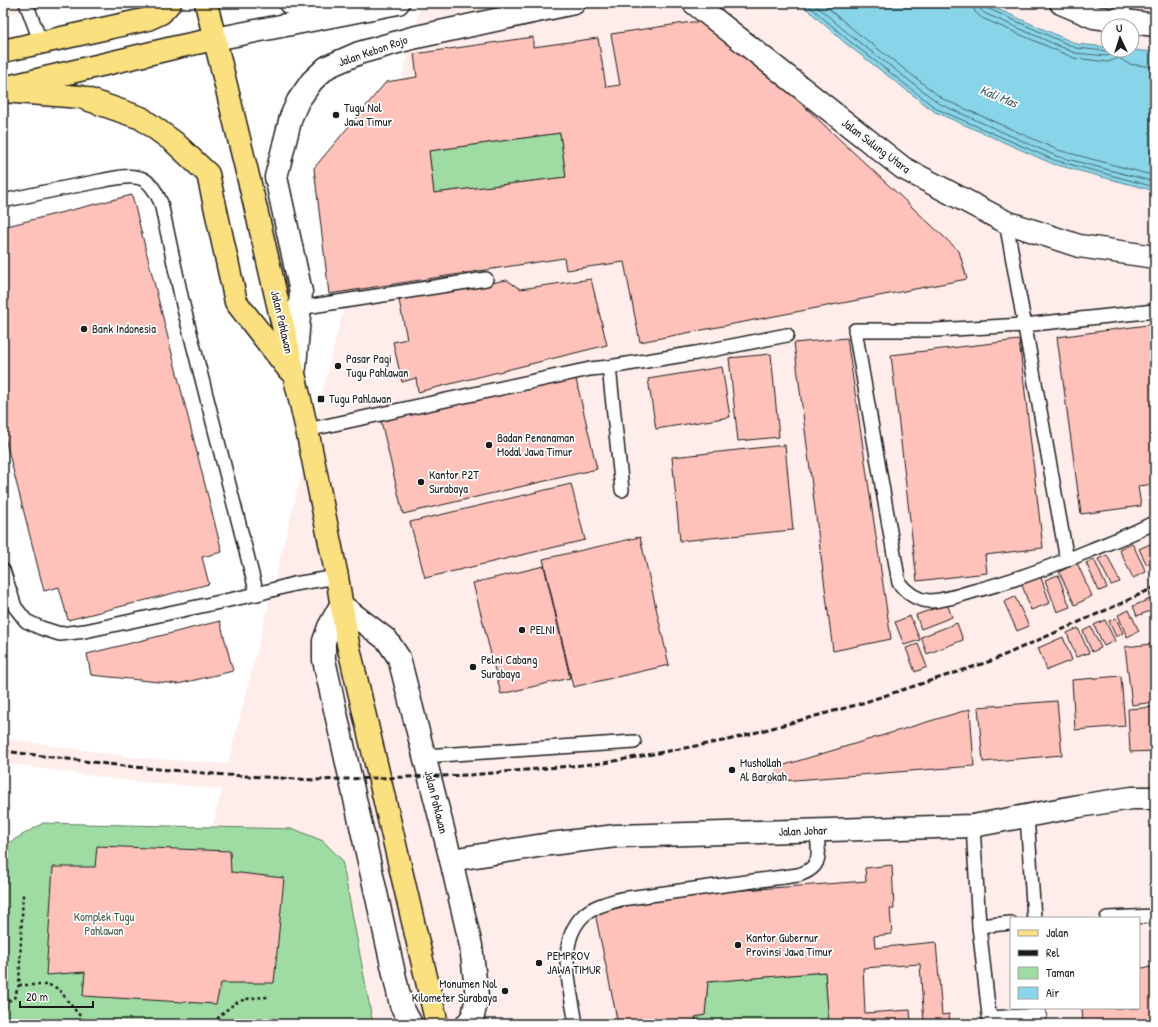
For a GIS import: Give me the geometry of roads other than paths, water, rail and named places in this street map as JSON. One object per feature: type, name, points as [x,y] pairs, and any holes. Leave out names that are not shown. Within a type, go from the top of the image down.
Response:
[{"type":"main road","points":[[3,52],[148,19],[161,13],[170,3]]},
{"type":"main road","name":"Jalan Pahlawan","points":[[206,3],[307,430],[337,577],[351,659],[437,1024]]},
{"type":"main road","points":[[290,3],[344,14]]},
{"type":"main road","points":[[3,88],[169,48],[344,14],[391,3]]},
{"type":"main road","name":"Jalan Kebon Rojo","points":[[294,376],[301,292],[276,177],[291,117],[298,101],[312,81],[327,67],[359,53],[412,38],[574,3]]},
{"type":"main road","name":"Jalan Sulung Utara","points":[[694,3],[903,168],[1006,222],[1079,246],[1155,257]]},
{"type":"main road","points":[[1061,3],[1094,17],[1121,11],[1155,25]]},
{"type":"main road","points":[[3,91],[81,97],[141,118],[174,142],[208,174],[236,302],[294,376]]},
{"type":"main road","points":[[341,605],[324,641],[324,660],[402,1005],[411,1024]]},
{"type":"main road","name":"Jalan Pahlawan","points":[[341,605],[387,640],[399,658],[451,860],[471,946],[476,997],[473,1016],[467,1024]]},
{"type":"main road","name":"Jalan Johar","points":[[451,860],[550,844],[616,836],[973,826],[1079,806],[1132,798],[1155,798]]},
{"type":"lane","points":[[26,3],[41,43]]},
{"type":"lane","points":[[3,201],[125,177],[140,177],[155,190],[161,203],[183,305],[257,594]]},
{"type":"lane","points":[[1006,222],[1067,560]]},
{"type":"lane","points":[[300,308],[486,279]]},
{"type":"lane","points":[[1155,311],[1024,325],[936,330],[855,330],[895,567],[899,583],[906,592],[916,598],[929,601],[945,599],[1007,583],[1067,560],[1155,522]]},
{"type":"lane","points":[[307,430],[590,369],[696,353],[787,335]]},
{"type":"lane","points":[[609,367],[622,490]]},
{"type":"lane","points":[[3,570],[15,607],[26,620],[41,628],[60,634],[86,631],[257,594],[294,584],[337,577]]},
{"type":"lane","points":[[424,756],[634,742]]},
{"type":"lane","points":[[1027,816],[1034,917]]},
{"type":"lane","points":[[973,826],[979,926],[990,1021],[1040,1016]]},
{"type":"lane","points":[[576,1024],[567,954],[568,942],[574,927],[585,914],[599,906],[620,899],[798,875],[808,872],[815,867],[818,861],[817,831]]},
{"type":"lane","points":[[1131,917],[1155,916]]},
{"type":"lane","points":[[979,926],[1010,923]]},
{"type":"water","name":"Kali Mas","points":[[800,3],[984,3],[1077,44],[1100,46],[1100,58],[1140,58],[1140,51],[1155,52],[1155,191],[1053,164],[935,112],[845,43]]},
{"type":"railway","points":[[3,751],[124,766],[227,775],[315,780],[470,775],[604,763],[728,740],[856,705],[991,661],[1155,587]]},
{"type":"place","name":"Tugu Nol Jawa Timur","points":[[336,115]]},
{"type":"place","name":"Bank Indonesia","points":[[84,329]]},
{"type":"place","name":"Pasar Pagi Tugu Pahlawan","points":[[338,366]]},
{"type":"place","name":"Tugu Pahlawan","points":[[321,399]]},
{"type":"place","name":"Badan Penanaman Modal Jawa Timur","points":[[489,445]]},
{"type":"place","name":"Kantor P2T Surabaya","points":[[421,482]]},
{"type":"place","name":"PELNI","points":[[522,630]]},
{"type":"place","name":"Pelni Cabang Surabaya","points":[[473,667]]},
{"type":"place","name":"Mushollah Al Barokah","points":[[732,770]]},
{"type":"place","name":"Kantor Gubernur Provinsi Jawa Timur","points":[[738,945]]},
{"type":"place","name":"PEMPROV JAWA TIMUR","points":[[539,963]]},
{"type":"place","name":"Monumen Nol Kilometer Surabaya","points":[[505,991]]},
{"type":"park label","name":"Komplek Tugu Pahlawan","points":[[104,924]]}]
